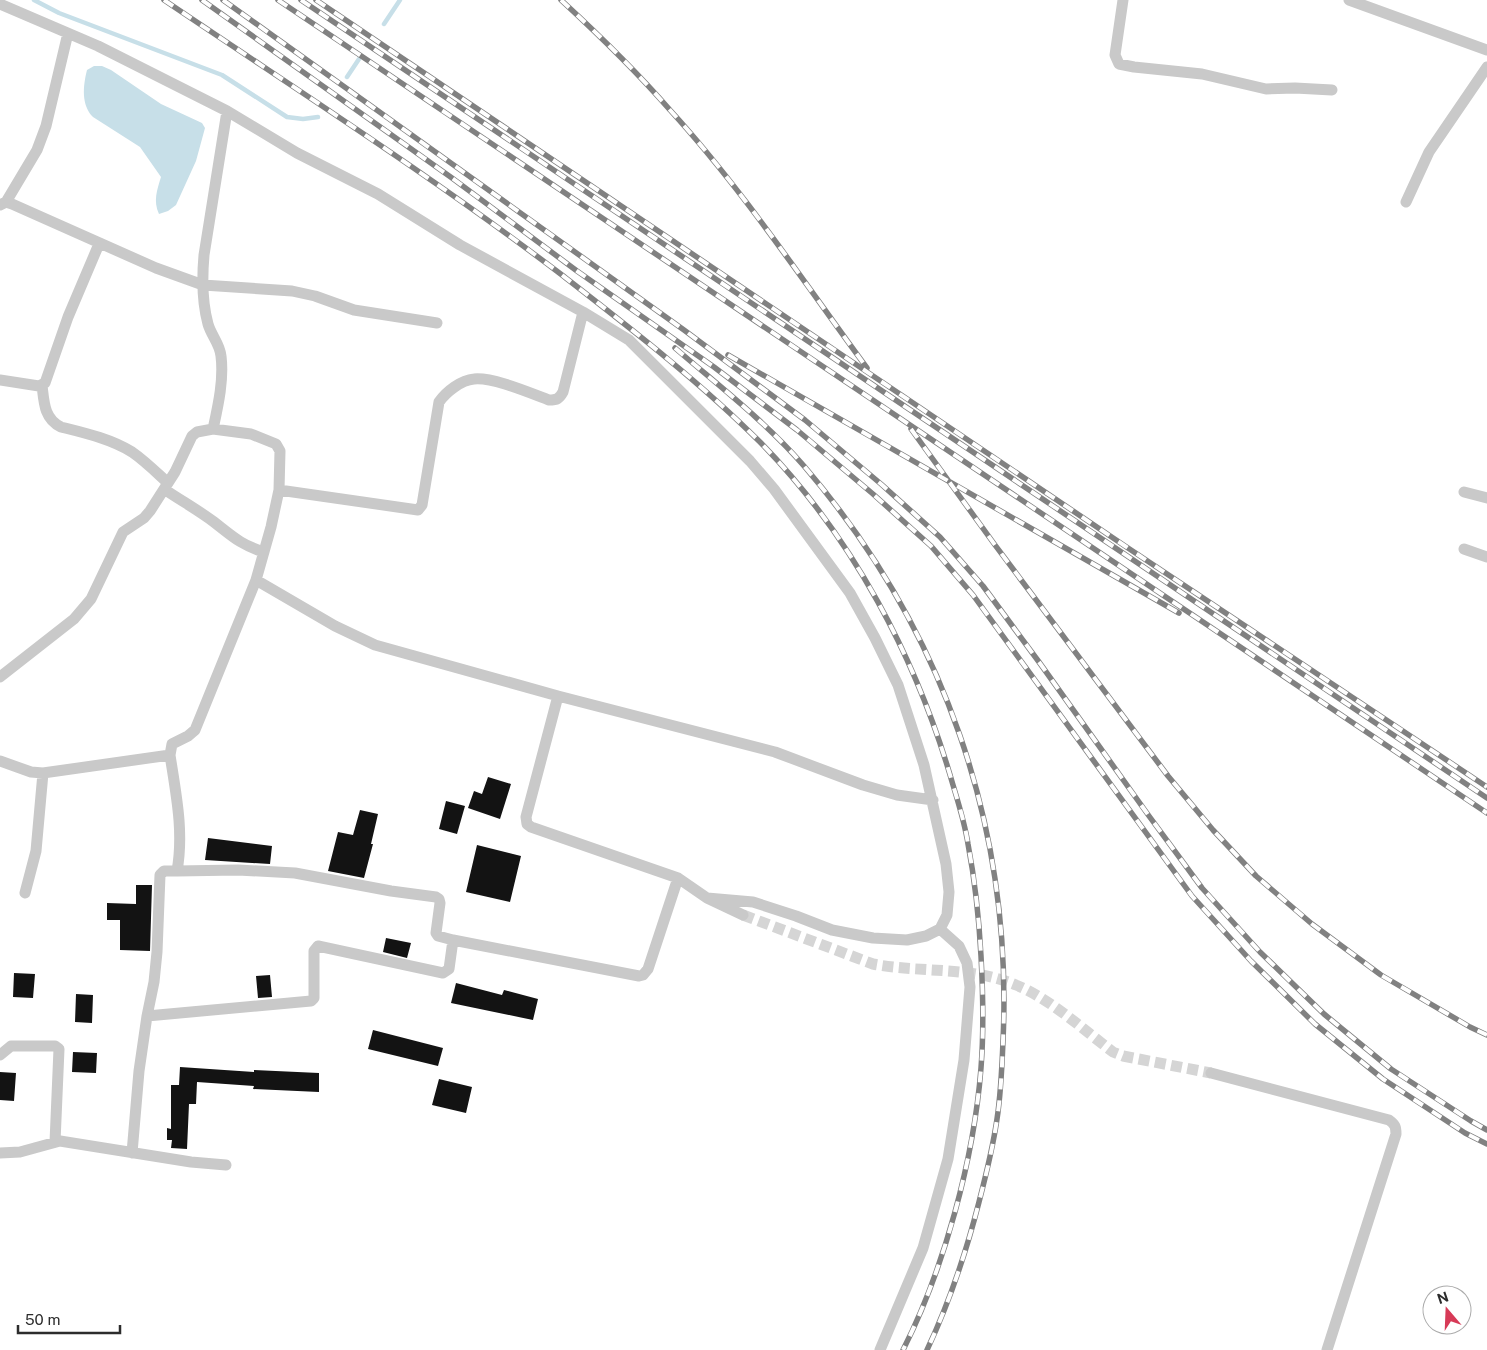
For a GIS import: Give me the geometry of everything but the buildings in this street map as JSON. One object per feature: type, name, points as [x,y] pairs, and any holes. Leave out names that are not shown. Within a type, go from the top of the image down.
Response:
[{"type":"street","points":[[1124,0],[1115,55],[1119,64],[1202,74],[1266,89],[1332,90]]},
{"type":"street","points":[[1349,0],[1487,50]]},
{"type":"street","points":[[0,4],[107,50],[227,111],[297,153],[378,194],[460,245],[583,312],[629,340],[750,460],[774,489],[850,594],[875,638],[898,685],[924,765],[933,800],[946,864],[949,892],[947,915],[940,929],[926,936],[907,940],[874,938],[832,930],[753,902],[707,898]]},
{"type":"street","points":[[68,33],[43,134],[37,150],[3,203],[203,286],[292,291],[315,296],[354,310],[437,323]]},
{"type":"street","points":[[1406,202],[1429,152],[1487,67]]},
{"type":"street","points":[[212,429],[219,400],[222,359],[219,347],[208,323],[203,286],[204,255],[227,111]]},
{"type":"street","points":[[99,244],[42,385],[47,416],[53,424],[115,443],[132,452],[146,463],[166,486],[233,538],[250,548],[264,552]]},
{"type":"street","points":[[279,490],[418,510],[422,505],[439,402],[443,396],[466,381],[475,379],[507,386],[549,400],[560,398],[583,312]]},
{"type":"street","points":[[0,380],[42,385]]},
{"type":"street","points":[[0,677],[74,619],[91,599],[123,532],[144,518],[166,486],[192,436],[197,432],[212,429],[251,434],[276,444],[280,451],[279,490],[256,580],[195,730],[172,744],[170,755],[181,843],[177,871]]},
{"type":"street","points":[[1464,492],[1487,498]]},
{"type":"street","points":[[1464,549],[1487,557]]},
{"type":"street","points":[[256,580],[335,626],[375,645],[558,696],[775,752],[863,785],[897,795],[933,800]]},
{"type":"street","points":[[558,696],[526,817],[528,824],[531,827],[678,878],[707,898],[743,915]]},
{"type":"street","points":[[0,761],[31,772],[43,774],[170,755]]},
{"type":"street","points":[[26,894],[36,851],[43,774]]},
{"type":"street","points":[[132,1153],[139,1071],[154,982],[160,875],[164,872],[238,870],[288,872],[391,891],[436,897],[440,903],[436,933],[438,936],[639,976],[643,975],[648,969],[678,878]]},
{"type":"street","points":[[880,1350],[923,1248],[948,1159],[964,1060],[970,987],[967,963],[959,946],[940,929]]},
{"type":"street","points":[[147,1016],[311,1001],[314,998],[315,989],[314,951],[318,946],[443,973],[450,969],[453,940]]},
{"type":"street","points":[[0,1055],[11,1046],[54,1046],[59,1050],[55,1142]]},
{"type":"street","points":[[1211,1073],[1389,1120],[1394,1123],[1396,1134],[1388,1162],[1327,1350]]},
{"type":"street","points":[[0,1153],[20,1152],[55,1142],[70,1142],[132,1153],[226,1165]]},
{"type":"water","points":[[94,66],[102,66],[111,70],[161,104],[202,123],[205,128],[196,161],[176,205],[168,211],[159,214],[156,200],[161,177],[140,147],[93,117],[86,107],[84,95],[87,70]]},
{"type":"waterway","points":[[34,0],[59,13],[222,75],[287,117],[303,119],[318,117]]},
{"type":"waterway","points":[[384,24],[400,0]]},
{"type":"waterway","points":[[347,77],[359,59]]},
{"type":"tunnel","points":[[743,915],[873,964],[963,972],[999,979],[1016,985],[1041,998],[1113,1052],[1123,1056],[1211,1073]]},
{"type":"railway","points":[[164,0],[464,203],[562,275],[688,376],[737,419],[794,479],[824,518],[878,602],[901,646],[921,692],[962,814],[976,900],[982,984],[981,1068],[972,1139],[955,1213],[944,1249],[932,1285],[903,1350]]},
{"type":"railway","points":[[202,0],[452,178],[577,271],[714,367],[797,430],[873,494],[931,546],[973,595],[1192,896],[1251,961],[1315,1024],[1383,1079],[1465,1133],[1487,1144]]},
{"type":"railway","points":[[223,0],[684,330],[805,420],[881,484],[940,537],[983,586],[1202,888],[1260,952],[1324,1014],[1391,1069],[1487,1130]]},
{"type":"railway","points":[[278,0],[1487,813]]},
{"type":"railway","points":[[301,0],[1487,798]]},
{"type":"railway","points":[[316,0],[1125,546],[1487,787]]},
{"type":"railway","points":[[561,0],[631,67],[697,140],[772,236],[867,368]]},
{"type":"railway","points":[[675,348],[774,434],[804,466],[853,528],[895,594],[931,663],[959,734],[981,808],[996,884],[1003,961],[1002,1070],[995,1129],[979,1202],[950,1296],[927,1350]]},
{"type":"railway","points":[[728,355],[1179,613]]},
{"type":"railway","points":[[911,429],[995,545],[1168,776],[1213,830],[1256,876],[1312,924],[1381,975],[1487,1035]]}]
